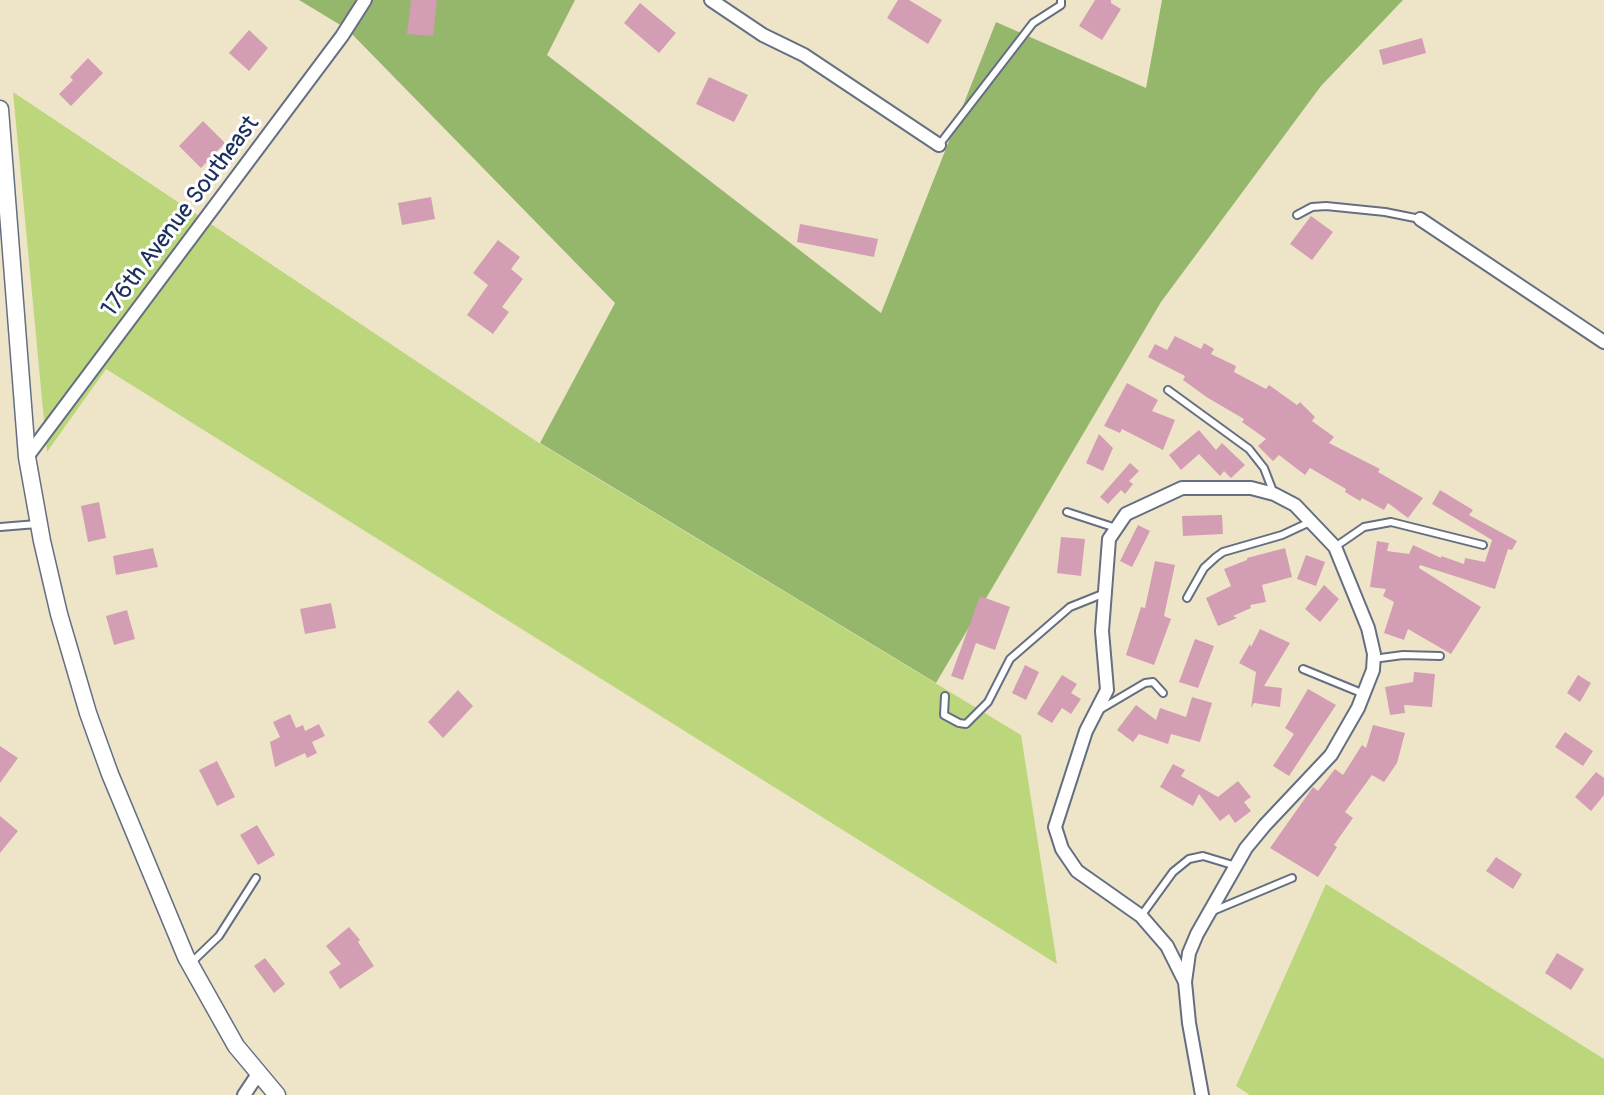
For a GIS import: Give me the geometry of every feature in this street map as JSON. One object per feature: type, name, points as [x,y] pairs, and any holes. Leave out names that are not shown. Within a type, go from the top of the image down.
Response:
[{"type":"street","name":"176th Avenue Southeast","points":[[27,457],[342,36],[365,0]]},
{"type":"street","points":[[711,0],[763,35],[804,55],[939,145]]},
{"type":"street","points":[[0,109],[27,457],[60,614],[88,713],[110,774],[190,963],[236,1046],[277,1095]]},
{"type":"street","points":[[1420,219],[1604,342]]},
{"type":"street","points":[[1185,982],[1167,946],[1141,916],[1077,871],[1062,849],[1055,827],[1086,731],[1107,690],[1102,631],[1109,539],[1126,514],[1182,488],[1251,488],[1274,494],[1295,505],[1335,547],[1368,628],[1374,659],[1373,670],[1359,708],[1331,755],[1246,848],[1189,953],[1185,982],[1189,1023],[1202,1095]]},
{"type":"street","points":[[244,1095],[258,1074]]},
{"type":"lane","points":[[939,145],[1033,23],[1061,5],[1061,0]]},
{"type":"lane","points":[[1297,215],[1312,207],[1326,206],[1385,212],[1420,219]]},
{"type":"lane","points":[[1168,390],[1249,449],[1264,468],[1274,494]]},
{"type":"lane","points":[[1067,513],[1116,528]]},
{"type":"lane","points":[[1187,598],[1204,568],[1223,552],[1282,535],[1311,521]]},
{"type":"lane","points":[[1335,547],[1364,527],[1391,522],[1483,545]]},
{"type":"lane","points":[[0,527],[39,524]]},
{"type":"lane","points":[[945,696],[944,715],[965,724],[988,702],[1010,659],[1070,607],[1105,593]]},
{"type":"lane","points":[[1374,659],[1403,655],[1440,656]]},
{"type":"lane","points":[[1303,669],[1364,694]]},
{"type":"lane","points":[[1096,712],[1145,683],[1153,682],[1163,693]]},
{"type":"lane","points":[[1141,916],[1173,872],[1189,859],[1203,856],[1236,866]]},
{"type":"lane","points":[[190,963],[219,936],[256,878]]},
{"type":"lane","points":[[1209,913],[1293,878]]},
{"type":"green space","points":[[299,0],[575,0],[547,55],[881,313],[996,22],[1146,88],[1162,0],[1403,0],[1321,86],[1161,302],[936,683],[540,443],[615,303],[347,29]]},
{"type":"green space","points":[[13,92],[539,443],[1021,735],[1057,964],[106,369],[47,452]]},
{"type":"green space","points":[[1326,884],[1604,1059],[1604,1095],[1250,1095],[1236,1086]]},
{"type":"building","points":[[411,0],[437,0],[433,36],[407,34]]},
{"type":"building","points":[[898,0],[909,0],[942,20],[928,44],[887,18]]},
{"type":"building","points":[[1095,0],[1111,0],[1111,3],[1121,9],[1102,40],[1079,26]]},
{"type":"building","points":[[640,3],[676,33],[659,53],[624,23]]},
{"type":"building","points":[[249,30],[268,48],[249,71],[229,53]]},
{"type":"building","points":[[1422,38],[1426,53],[1383,65],[1379,50]]},
{"type":"building","points":[[88,58],[103,73],[71,106],[59,94],[73,80],[70,77]]},
{"type":"building","points":[[709,77],[748,95],[734,122],[696,104]]},
{"type":"building","points":[[203,121],[225,143],[201,168],[179,146]]},
{"type":"building","points":[[431,197],[435,219],[402,225],[398,203]]},
{"type":"building","points":[[1311,216],[1333,232],[1312,260],[1290,244]]},
{"type":"building","points":[[800,224],[878,239],[874,257],[797,242]]},
{"type":"building","points":[[498,240],[520,257],[511,269],[523,279],[502,307],[509,312],[493,334],[467,315],[488,285],[473,273]]},
{"type":"building","points":[[1175,336],[1201,349],[1204,343],[1214,349],[1211,354],[1236,366],[1234,372],[1266,389],[1269,385],[1297,405],[1300,402],[1315,417],[1312,421],[1334,437],[1329,443],[1380,469],[1378,472],[1423,498],[1408,518],[1388,503],[1384,510],[1362,498],[1360,501],[1345,492],[1346,489],[1310,468],[1305,475],[1279,455],[1273,461],[1258,446],[1266,439],[1242,422],[1244,419],[1183,380],[1185,376],[1148,357],[1155,344],[1167,350]]},
{"type":"building","points":[[1127,383],[1158,400],[1152,411],[1175,420],[1163,450],[1122,429],[1120,433],[1104,426]]},
{"type":"building","points":[[1199,430],[1216,450],[1222,443],[1245,465],[1231,478],[1224,471],[1220,476],[1199,454],[1181,470],[1169,455]]},
{"type":"building","points":[[1099,434],[1113,448],[1103,471],[1086,463]]},
{"type":"building","points":[[1130,463],[1139,471],[1129,481],[1133,484],[1125,494],[1121,490],[1108,504],[1100,497]]},
{"type":"building","points":[[1440,490],[1473,510],[1469,515],[1517,541],[1512,550],[1508,549],[1495,589],[1420,565],[1419,568],[1481,607],[1451,654],[1408,629],[1404,640],[1384,633],[1394,602],[1383,596],[1386,589],[1370,587],[1377,541],[1389,543],[1387,551],[1409,554],[1413,545],[1441,558],[1464,564],[1465,558],[1485,562],[1492,540],[1432,504]]},
{"type":"building","points":[[99,502],[106,538],[88,542],[81,506]]},
{"type":"building","points":[[1222,515],[1223,534],[1183,536],[1182,516]]},
{"type":"building","points":[[1138,525],[1150,531],[1132,567],[1120,561]]},
{"type":"building","points":[[1061,537],[1085,539],[1081,576],[1057,573]]},
{"type":"building","points":[[153,548],[158,567],[116,575],[113,556]]},
{"type":"building","points":[[1285,548],[1292,577],[1262,585],[1266,602],[1250,605],[1251,608],[1233,616],[1237,618],[1218,626],[1206,598],[1231,586],[1224,569],[1247,558]]},
{"type":"building","points":[[1306,555],[1325,562],[1316,586],[1297,579]]},
{"type":"building","points":[[1155,561],[1175,565],[1164,616],[1171,619],[1154,665],[1126,655],[1141,607],[1145,608]]},
{"type":"building","points":[[1324,585],[1339,599],[1320,622],[1305,609]]},
{"type":"building","points":[[980,596],[1010,607],[995,650],[976,643],[963,680],[951,676]]},
{"type":"building","points":[[331,603],[336,628],[305,634],[300,609]]},
{"type":"building","points":[[127,610],[135,639],[114,645],[106,616]]},
{"type":"building","points":[[1260,629],[1290,643],[1264,686],[1282,688],[1280,707],[1254,703],[1251,708],[1256,672],[1239,663]]},
{"type":"building","points":[[1195,639],[1214,646],[1198,688],[1179,682]]},
{"type":"building","points":[[1025,665],[1039,672],[1026,700],[1012,693]]},
{"type":"building","points":[[1414,672],[1435,674],[1432,707],[1404,705],[1405,713],[1390,715],[1385,687],[1413,682]]},
{"type":"building","points":[[1062,675],[1077,684],[1071,693],[1081,699],[1071,714],[1062,708],[1052,723],[1037,714]]},
{"type":"building","points":[[1578,675],[1591,683],[1580,702],[1567,693]]},
{"type":"building","points":[[1308,689],[1336,705],[1289,776],[1273,766],[1294,734],[1285,728]]},
{"type":"building","points":[[458,690],[473,706],[443,738],[428,722]]},
{"type":"building","points":[[1192,697],[1212,703],[1200,742],[1171,734],[1168,744],[1139,734],[1133,742],[1117,730],[1136,705],[1156,720],[1160,708],[1186,717]]},
{"type":"building","points":[[290,714],[296,728],[303,725],[305,731],[319,724],[325,736],[312,742],[317,753],[307,758],[305,753],[275,767],[270,742],[280,737],[273,722]]},
{"type":"building","points":[[1373,725],[1405,733],[1397,763],[1384,782],[1372,775],[1345,812],[1353,818],[1334,845],[1337,847],[1318,877],[1270,848],[1313,787],[1318,791],[1335,769],[1343,775],[1362,745],[1366,748]]},
{"type":"building","points":[[1565,732],[1593,751],[1583,766],[1555,747]]},
{"type":"building","points":[[0,746],[18,758],[0,783]]},
{"type":"building","points":[[217,761],[235,797],[217,806],[199,770]]},
{"type":"building","points":[[1173,764],[1185,770],[1181,776],[1218,797],[1238,781],[1251,797],[1244,802],[1251,811],[1235,823],[1229,814],[1220,821],[1199,794],[1193,806],[1160,787]]},
{"type":"building","points":[[1596,772],[1604,778],[1604,795],[1591,811],[1575,797]]},
{"type":"building","points":[[0,816],[18,831],[0,853]]},
{"type":"building","points":[[257,825],[275,855],[258,865],[240,835]]},
{"type":"building","points":[[1496,857],[1522,874],[1513,889],[1486,871]]},
{"type":"building","points":[[349,927],[360,940],[358,942],[374,966],[340,989],[329,972],[341,964],[326,946]]},
{"type":"building","points":[[1557,953],[1584,969],[1571,990],[1545,973]]},
{"type":"building","points":[[265,958],[285,984],[274,993],[254,966]]}]
